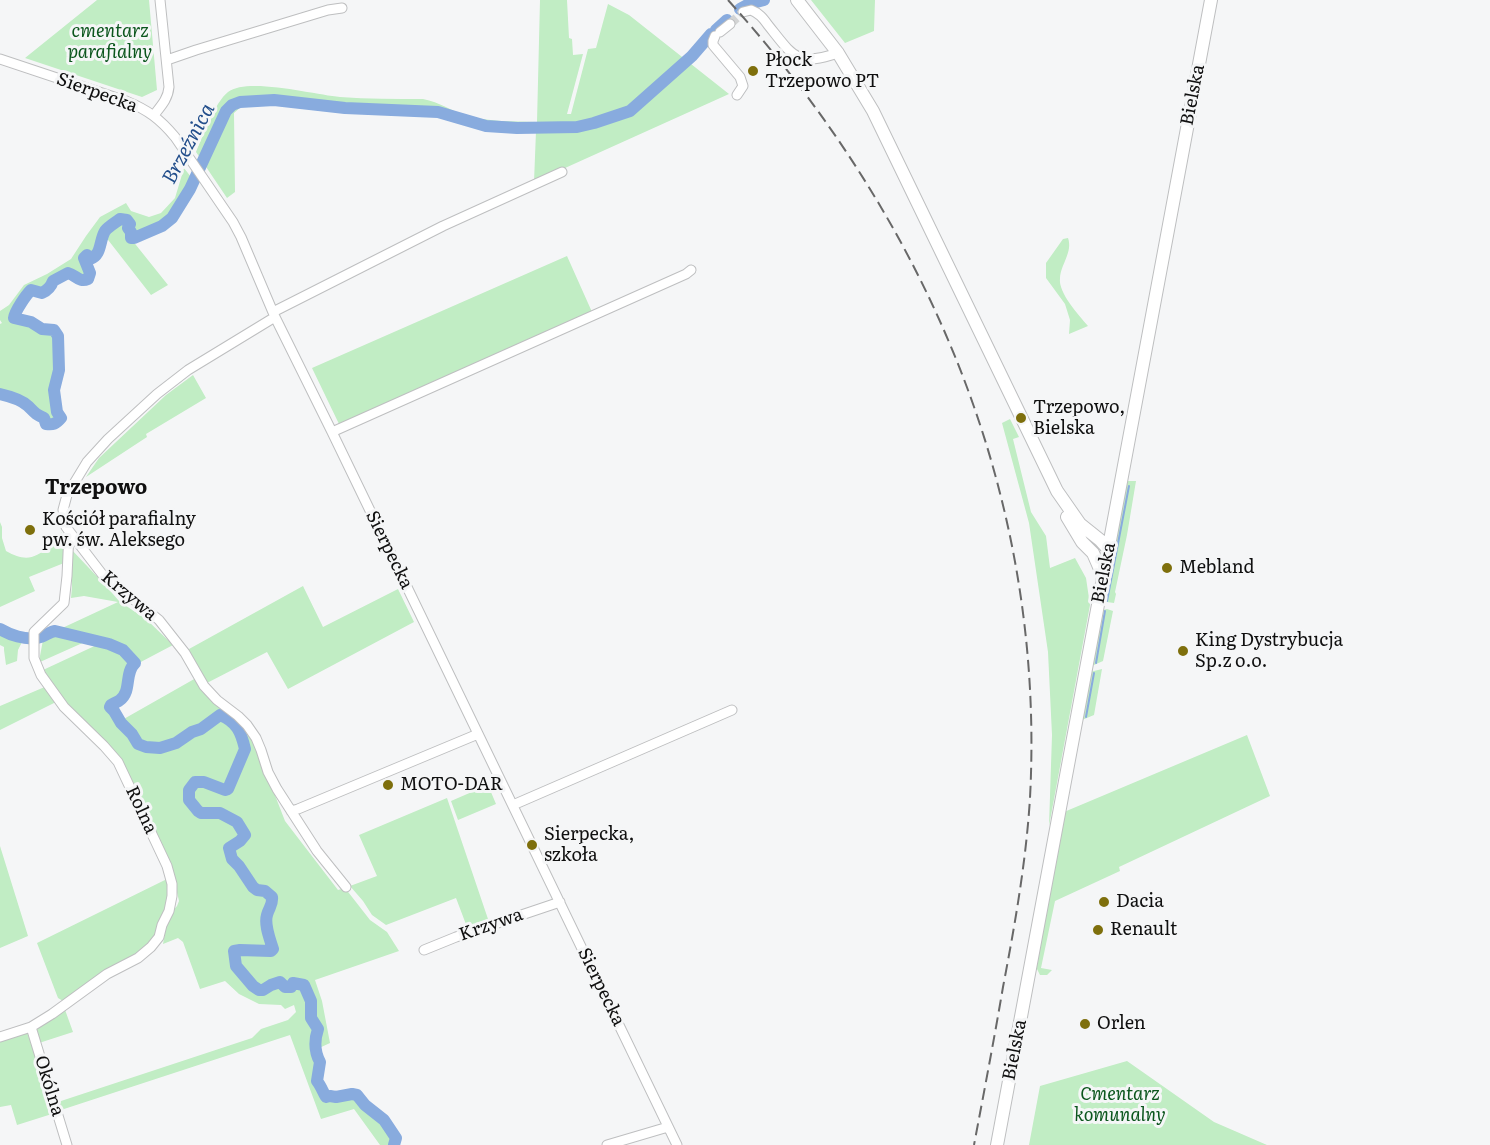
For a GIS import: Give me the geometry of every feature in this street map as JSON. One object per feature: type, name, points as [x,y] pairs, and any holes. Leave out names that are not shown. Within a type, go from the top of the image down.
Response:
[{"type":"main road","points":[[797,0],[838,52],[873,111],[1057,491],[1065,512],[1082,542],[1093,553],[1103,578]]},
{"type":"main road","name":"Bielska","points":[[998,1145],[1211,0]]},
{"type":"main road","points":[[1057,491],[1080,524],[1100,540],[1108,552],[1093,553]]},
{"type":"main road","points":[[1093,534],[1106,531],[1114,524]]},
{"type":"street","points":[[154,115],[168,95],[169,87],[160,0]]},
{"type":"street","points":[[167,60],[328,10],[342,8]]},
{"type":"street","points":[[743,12],[751,10],[759,14],[784,45],[799,58],[815,59],[838,52]]},
{"type":"street","points":[[729,24],[717,34],[713,45],[740,77],[743,86],[737,94]]},
{"type":"street","name":"Sierpecka","points":[[0,59],[126,101],[154,115],[187,154],[233,222],[274,315],[676,1145]]},
{"type":"street","name":"Krzywa","points":[[346,887],[317,851],[291,811],[268,772],[256,738],[247,725],[216,700],[204,686],[185,653],[159,620],[102,574],[69,532],[63,510],[67,495],[87,462],[108,439],[157,394],[188,370],[274,315],[433,231],[562,172]]},
{"type":"street","points":[[332,432],[691,270]]},
{"type":"street","name":"Rolna","points":[[0,1037],[31,1027],[107,974],[138,958],[152,947],[159,937],[172,896],[172,884],[167,866],[118,762],[64,708],[41,675],[34,658],[34,638],[64,603],[68,576],[69,532]]},
{"type":"street","points":[[513,805],[732,710]]},
{"type":"street","points":[[291,811],[478,734]]},
{"type":"street","name":"Krzywa","points":[[424,950],[560,902]]},
{"type":"street","name":"Okólna","points":[[31,1027],[67,1145]]},
{"type":"street","points":[[607,1145],[668,1127]]},
{"type":"green space","name":"cmentarz parafialny","points":[[97,0],[149,0],[157,90],[142,97],[25,58]]},
{"type":"green space","points":[[540,0],[567,0],[569,38],[572,39],[573,55],[583,54],[567,114],[571,114],[588,49],[596,48],[608,4],[629,15],[729,94],[534,182],[536,131],[492,130],[436,116],[360,114],[281,105],[242,106],[234,113],[235,192],[227,198],[196,152],[223,97],[228,92],[250,86],[266,86],[340,97],[423,99],[476,118],[537,122]]},
{"type":"green space","points":[[811,0],[875,0],[874,31],[845,43]]},
{"type":"green space","points":[[184,168],[191,177],[191,181],[171,216],[159,225],[132,237],[129,227],[131,224],[120,217],[102,235],[98,251],[92,258],[87,254],[83,255],[83,262],[88,273],[84,280],[68,271],[53,279],[46,290],[29,289],[14,310],[13,321],[30,324],[41,330],[53,330],[56,335],[57,370],[53,391],[58,420],[52,424],[47,422],[44,416],[33,412],[28,404],[12,394],[0,394],[0,324],[2,323],[0,311],[9,305],[24,285],[71,259],[100,217],[126,203],[131,211],[149,217],[161,213],[175,198]]},
{"type":"green space","points":[[120,221],[126,221],[129,239],[168,285],[151,295],[105,236],[109,229]]},
{"type":"green space","points":[[1068,238],[1069,248],[1060,284],[1070,304],[1088,326],[1069,334],[1070,320],[1065,304],[1046,278],[1046,263],[1063,239]]},
{"type":"green space","points":[[567,256],[592,312],[339,424],[312,368]]},
{"type":"green space","points":[[193,375],[206,398],[146,434],[147,437],[86,477],[99,458],[166,395]]},
{"type":"green space","points":[[1010,419],[1019,437],[1013,439],[1031,512],[1046,536],[1050,568],[1075,558],[1086,578],[1090,605],[1049,826],[1052,735],[1048,652],[1029,523],[1002,423]]},
{"type":"green space","points":[[1127,481],[1136,481],[1114,603],[1107,602],[1105,599]]},
{"type":"green space","points":[[0,522],[6,551],[24,558],[38,554],[55,541],[62,532],[64,563],[29,577],[35,591],[0,607]]},
{"type":"green space","points":[[70,548],[119,601],[147,620],[173,645],[137,664],[124,648],[106,641],[58,630],[118,602],[84,596],[71,598]]},
{"type":"green space","points":[[303,586],[323,627],[398,589],[414,622],[288,689],[267,652],[205,684],[193,664],[189,649]]},
{"type":"green space","points":[[1103,610],[1113,611],[1103,661],[1094,665]]},
{"type":"green space","points":[[0,632],[7,637],[23,640],[18,650],[17,661],[6,665],[4,647],[0,645]]},
{"type":"green space","points":[[54,633],[66,638],[69,636],[87,641],[40,662],[43,640]]},
{"type":"green space","points":[[101,643],[123,651],[133,663],[128,670],[123,695],[108,707],[113,711],[118,723],[138,746],[147,750],[160,750],[177,745],[220,718],[230,721],[235,726],[244,750],[227,789],[206,781],[194,781],[188,789],[188,800],[197,812],[203,815],[220,815],[236,822],[243,835],[228,847],[231,856],[251,889],[268,894],[271,899],[264,921],[271,950],[251,948],[236,950],[232,952],[235,966],[248,984],[258,992],[279,984],[285,988],[291,988],[294,985],[303,986],[309,1001],[310,1018],[317,1029],[314,1046],[319,1062],[316,1080],[319,1089],[326,1099],[356,1096],[363,1106],[387,1126],[394,1138],[392,1145],[380,1145],[354,1109],[321,1119],[290,1035],[61,1110],[58,1102],[252,1038],[261,1029],[288,1020],[296,1012],[294,1005],[285,1009],[281,1005],[259,1004],[239,994],[225,981],[200,989],[183,942],[178,938],[163,944],[168,916],[179,901],[173,875],[123,768],[62,700],[43,670]]},
{"type":"green space","points":[[1102,669],[1094,715],[1082,720],[1090,672]]},
{"type":"green space","points":[[196,678],[236,717],[257,745],[285,821],[338,890],[345,888],[370,920],[387,932],[399,951],[315,980],[322,1001],[330,1043],[317,1049],[316,1042],[320,1029],[312,1018],[313,1001],[305,984],[293,982],[289,986],[279,980],[259,989],[237,963],[236,952],[273,953],[274,951],[268,917],[275,903],[274,898],[270,892],[255,887],[234,859],[231,848],[241,842],[246,833],[240,821],[221,812],[202,812],[191,799],[191,791],[195,785],[199,784],[225,792],[229,791],[247,748],[242,731],[230,718],[219,712],[207,723],[175,742],[161,746],[144,745],[138,742],[122,720]]},
{"type":"green space","points":[[47,686],[58,701],[0,730],[0,706]]},
{"type":"green space","points":[[1247,735],[1270,796],[1119,867],[1120,871],[1055,901],[1041,968],[1052,970],[1047,975],[1040,975],[1036,967],[1064,812]]},
{"type":"green space","points":[[488,785],[496,804],[458,820],[451,801]]},
{"type":"green space","points":[[447,798],[488,919],[467,927],[456,898],[386,925],[372,915],[350,886],[377,876],[359,835]]},
{"type":"green space","points":[[0,846],[28,936],[0,948]]},
{"type":"green space","points":[[169,878],[169,905],[146,950],[105,973],[63,1001],[58,998],[37,943]]},
{"type":"green space","points":[[64,1007],[73,1032],[39,1043],[36,1025]]},
{"type":"green space","points":[[27,1032],[55,1113],[17,1125],[11,1105],[0,1107],[0,1039]]},
{"type":"green space","name":"Cmentarz komunalny","points":[[1127,1061],[1214,1122],[1267,1145],[1029,1145],[1040,1086]]},
{"type":"waterway","name":"Brzeźnica","points":[[740,9],[764,0]]},
{"type":"waterway","name":"Brzeźnica","points":[[716,30],[727,20]]},
{"type":"waterway","name":"Brzeźnica","points":[[0,394],[22,401],[44,418],[46,424],[58,422],[61,418],[57,412],[54,390],[59,370],[58,336],[54,330],[42,329],[31,322],[14,318],[18,307],[31,290],[42,293],[53,281],[68,273],[80,279],[88,279],[90,273],[84,258],[87,255],[90,259],[97,254],[105,231],[120,219],[127,220],[130,224],[128,228],[131,238],[134,238],[162,226],[172,218],[190,189],[226,111],[232,105],[240,102],[274,100],[345,108],[438,112],[486,126],[577,127],[630,111],[692,56],[711,34]]},
{"type":"waterway","points":[[1107,601],[1129,486]]},
{"type":"waterway","points":[[1096,663],[1105,611]]},
{"type":"waterway","name":"Brzeźnica","points":[[0,629],[28,638],[40,637],[55,631],[109,644],[123,650],[135,663],[130,672],[124,696],[110,707],[138,744],[160,748],[176,743],[220,715],[231,721],[237,728],[245,749],[228,789],[204,782],[195,782],[189,790],[189,800],[198,811],[220,813],[237,822],[245,835],[229,848],[232,859],[253,887],[265,891],[272,897],[266,923],[273,949],[271,951],[234,951],[236,966],[259,990],[280,982],[285,987],[291,987],[293,983],[304,985],[311,1001],[311,1018],[318,1029],[315,1046],[320,1062],[317,1081],[326,1097],[357,1095],[365,1105],[384,1120],[396,1138],[394,1145]]},
{"type":"waterway","points":[[1086,717],[1094,673]]},
{"type":"tunnel","points":[[730,24],[743,12]]},
{"type":"railway","points":[[728,0],[799,86],[862,176],[916,270],[960,369],[994,471],[1018,577],[1030,686],[1030,798],[1016,916],[974,1145]]},
{"type":"place","name":"Płock Trzepowo PT","points":[[753,71]]},
{"type":"place","name":"Trzepowo, Bielska","points":[[1021,418]]},
{"type":"place","name":"Kościół parafialny pw. św. Aleksego","points":[[30,530]]},
{"type":"place","name":"Mebland","points":[[1167,568]]},
{"type":"place","name":"King Dystrybucja Sp.z o.o.","points":[[1183,651]]},
{"type":"place","name":"MOTO-DAR","points":[[388,785]]},
{"type":"place","name":"Sierpecka, szkoła","points":[[532,845]]},
{"type":"place","name":"Dacia","points":[[1104,902]]},
{"type":"place","name":"Renault","points":[[1098,930]]},
{"type":"place","name":"Orlen","points":[[1085,1024]]},
{"type":"district","name":"Trzepowo","points":[[96,488]]}]
